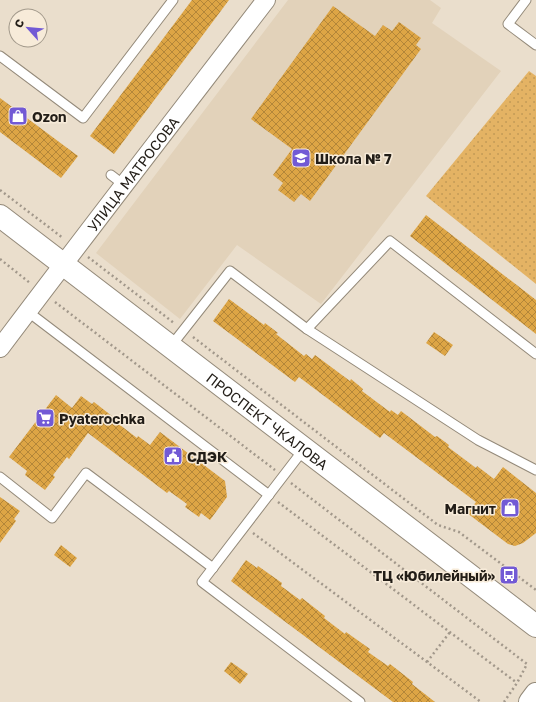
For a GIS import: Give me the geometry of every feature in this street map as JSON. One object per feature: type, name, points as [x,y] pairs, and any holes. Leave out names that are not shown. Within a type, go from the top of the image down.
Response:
[{"type":"main road","name":"ПРОСПЕКТ ЧКАЛОВА","points":[[0,216],[69,256],[177,338],[304,449],[536,626]]},
{"type":"main road","points":[[530,702],[536,694]]},
{"type":"street","name":"УЛИЦА МАТРОСОВА","points":[[0,348],[69,256],[118,180],[266,0]]},
{"type":"lane","points":[[0,56],[83,118],[173,0]]},
{"type":"lane","points":[[526,0],[508,24],[536,45]]},
{"type":"lane","points":[[307,329],[390,242],[536,354]]},
{"type":"lane","points":[[177,338],[230,271],[307,329],[478,440],[536,470]]},
{"type":"lane","points":[[28,311],[269,495]]},
{"type":"lane","points":[[304,449],[202,582],[360,702]]},
{"type":"lane","points":[[0,477],[52,518],[86,473],[213,568]]},
{"type":"path","points":[[0,190],[69,256],[177,338],[438,525],[459,532],[536,590]]},
{"type":"path","points":[[0,259],[527,664],[517,683],[504,702]]},
{"type":"path","points":[[269,495],[517,683]]},
{"type":"path","points":[[244,526],[481,702]]},
{"type":"path","points":[[427,662],[450,632]]},
{"type":"shaded area","name":"Школа № 7","points":[[288,0],[430,0],[441,8],[432,23],[501,71],[321,304],[237,245],[180,319],[96,253]]},
{"type":"shaded area","points":[[529,71],[536,76],[536,284],[426,196]]},
{"type":"building","points":[[192,0],[229,0],[114,154],[90,136]]},
{"type":"building","points":[[333,6],[375,36],[383,25],[392,31],[399,22],[421,38],[416,45],[421,49],[310,201],[301,194],[294,202],[278,190],[283,183],[273,175],[292,149],[251,119]]},
{"type":"building","points":[[0,98],[78,156],[61,178],[0,132]]},
{"type":"building","points":[[426,215],[536,300],[536,334],[410,236]]},
{"type":"building","points":[[229,299],[264,325],[265,323],[278,333],[276,334],[304,356],[306,354],[312,359],[315,355],[350,381],[351,379],[363,389],[362,391],[390,412],[391,410],[398,415],[401,411],[435,437],[437,436],[449,445],[448,447],[476,468],[477,466],[494,479],[503,467],[536,493],[536,533],[523,543],[515,546],[508,544],[467,513],[476,502],[384,433],[380,438],[299,377],[295,382],[213,321]]},
{"type":"building","points":[[434,332],[453,345],[445,356],[426,343]]},
{"type":"building","points":[[56,395],[72,408],[81,396],[92,404],[94,402],[117,420],[116,422],[137,438],[138,436],[150,445],[160,432],[225,481],[227,497],[210,520],[201,513],[199,517],[185,507],[187,504],[169,491],[167,493],[88,433],[69,459],[67,457],[53,475],[55,477],[45,490],[25,475],[27,471],[9,457]]},
{"type":"building","points":[[0,497],[20,511],[14,519],[16,521],[0,543]]},
{"type":"building","points":[[61,545],[77,558],[70,567],[54,555]]},
{"type":"building","points":[[246,560],[257,568],[258,566],[282,583],[281,586],[300,600],[302,598],[325,616],[324,618],[345,634],[346,632],[370,649],[368,652],[388,666],[390,664],[435,702],[393,702],[244,591],[231,581]]},
{"type":"building","points":[[231,662],[248,674],[240,684],[224,671]]},
{"type":"place","name":"Ozon","points":[[18,116]]},
{"type":"place","name":"Школа № 7","points":[[301,158]]},
{"type":"place","name":"Pyaterochka","points":[[45,418]]},
{"type":"place","name":"СДЭК","points":[[173,456]]},
{"type":"place","name":"Магнит","points":[[510,508]]},
{"type":"place","name":"ТЦ «Юбилейный»","points":[[509,575]]}]
